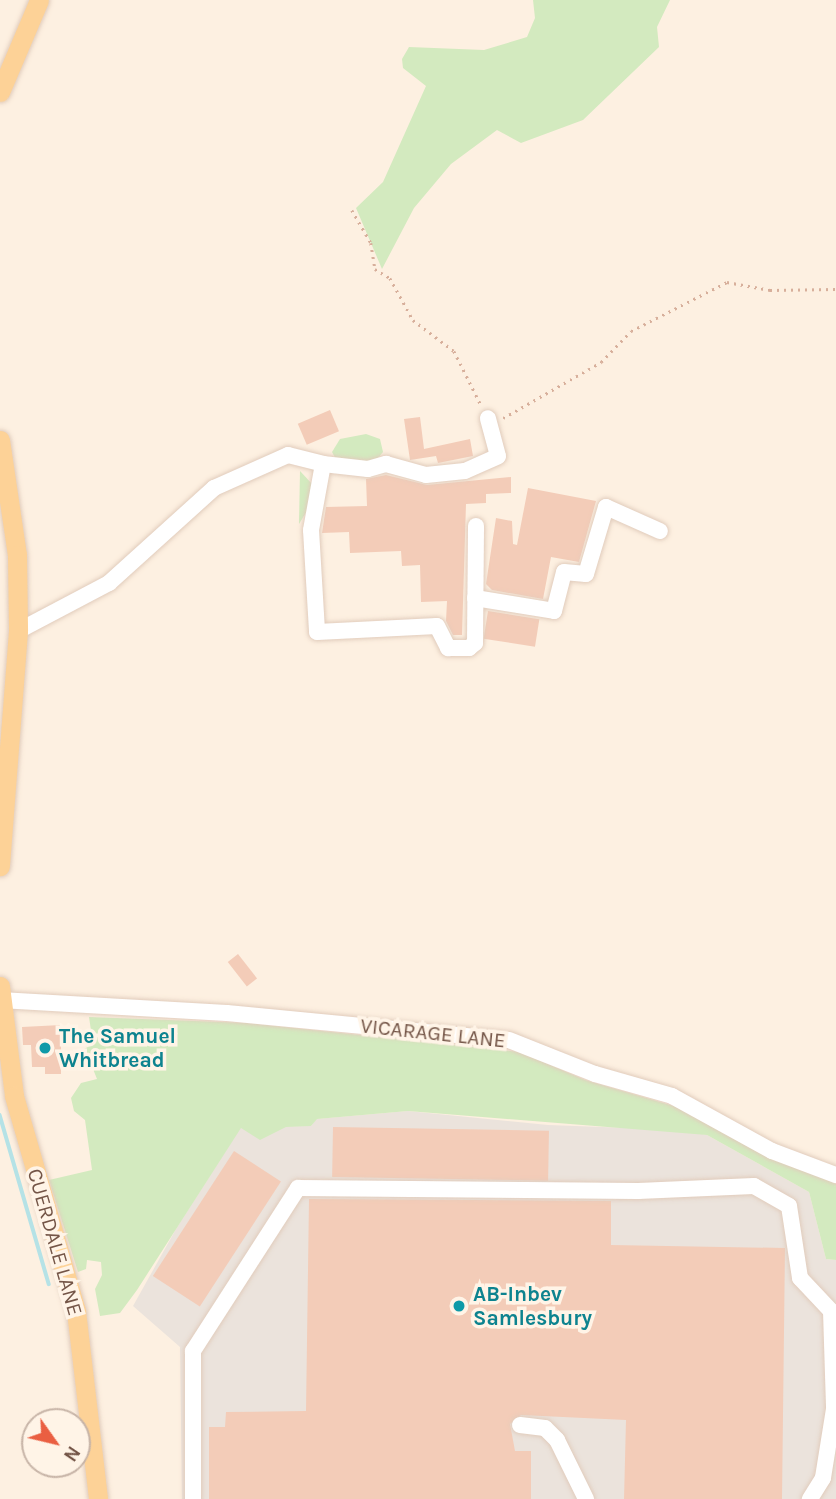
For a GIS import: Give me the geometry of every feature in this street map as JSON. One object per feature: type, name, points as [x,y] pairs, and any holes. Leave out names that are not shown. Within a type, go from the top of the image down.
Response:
[{"type":"main road","points":[[0,92],[40,0]]},
{"type":"main road","points":[[0,440],[17,555],[18,631],[0,866]]},
{"type":"main road","name":"CUERDALE LANE","points":[[1,996],[17,1107],[76,1311],[98,1499]]},
{"type":"street","points":[[18,631],[109,583],[214,488],[237,475],[288,455],[323,464],[368,469],[386,464],[426,475],[465,471],[498,456],[492,420]]},
{"type":"street","points":[[323,464],[311,530],[317,632],[437,626],[448,648],[469,648],[475,643],[476,526]]},
{"type":"street","points":[[475,598],[554,611],[564,572],[586,574],[606,507],[660,531]]},
{"type":"street","name":"VICARAGE LANE","points":[[1,996],[227,1013],[509,1040],[596,1074],[672,1096],[772,1151],[836,1175]]},
{"type":"street","points":[[193,1499],[193,1351],[298,1188],[638,1191],[754,1186],[789,1206],[800,1278],[831,1311],[834,1409],[823,1478],[810,1499]]},
{"type":"street","points":[[520,1425],[545,1428],[558,1440],[586,1499]]},
{"type":"path","points":[[352,210],[370,243],[375,269],[390,278],[414,320],[454,351],[492,420],[601,362],[631,331],[727,282],[770,290],[836,289]]},
{"type":"shaded area","points":[[408,1111],[548,1125],[684,1130],[707,1135],[809,1192],[826,1259],[836,1260],[836,1499],[182,1499],[180,1347],[133,1306],[176,1229],[241,1127],[311,1126],[316,1119]]},
{"type":"green space","points":[[533,0],[670,0],[657,27],[659,47],[583,120],[521,143],[497,130],[451,164],[414,208],[382,269],[356,208],[383,182],[426,86],[403,68],[402,59],[409,47],[484,50],[527,37],[535,18]]},
{"type":"green space","points":[[366,434],[380,439],[383,452],[374,463],[339,465],[332,452],[340,439]]},
{"type":"green space","points":[[300,471],[314,486],[310,506],[299,524]]},
{"type":"green space","points":[[89,1017],[248,1023],[520,1052],[585,1080],[677,1107],[836,1184],[836,1260],[826,1259],[809,1192],[707,1135],[408,1111],[317,1119],[311,1126],[286,1127],[260,1140],[241,1128],[120,1313],[100,1316],[95,1289],[102,1275],[101,1262],[87,1260],[86,1269],[78,1272],[49,1180],[92,1170],[85,1120],[74,1111],[71,1098],[81,1083],[97,1079],[91,1064],[77,1053],[93,1044]]},
{"type":"building","points":[[330,410],[339,431],[307,445],[298,424]]},
{"type":"building","points":[[420,417],[424,449],[470,439],[473,456],[438,463],[436,456],[410,460],[404,419]]},
{"type":"building","points":[[386,475],[427,485],[511,477],[511,493],[486,494],[486,503],[466,504],[462,635],[453,635],[446,621],[447,601],[421,602],[420,565],[402,566],[401,551],[350,553],[349,532],[322,533],[326,507],[367,506],[366,479]]},
{"type":"building","points":[[528,488],[596,501],[579,562],[551,557],[543,599],[492,590],[486,584],[496,518],[512,521],[513,544],[517,545]]},
{"type":"building","points":[[488,611],[539,619],[535,647],[484,639]]},
{"type":"building","points":[[238,954],[257,978],[247,986],[228,962]]},
{"type":"building","name":"The Samuel Whitbread","points":[[61,1025],[61,1074],[45,1074],[45,1067],[32,1067],[31,1045],[23,1045],[22,1027]]},
{"type":"building","points":[[333,1127],[549,1131],[548,1181],[332,1177]]},
{"type":"building","points":[[234,1151],[281,1181],[200,1306],[153,1276]]},
{"type":"building","name":"AB-Inbev Samlesbury","points":[[309,1199],[611,1201],[611,1245],[785,1248],[782,1499],[624,1499],[626,1420],[521,1415],[510,1424],[515,1451],[531,1451],[531,1499],[209,1499],[209,1427],[225,1427],[226,1412],[306,1411]]},
{"type":"waterway","points":[[0,1115],[49,1284]]},
{"type":"place","name":"The Samuel Whitbread","points":[[45,1048]]},
{"type":"place","name":"AB-Inbev Samlesbury","points":[[459,1306]]}]
